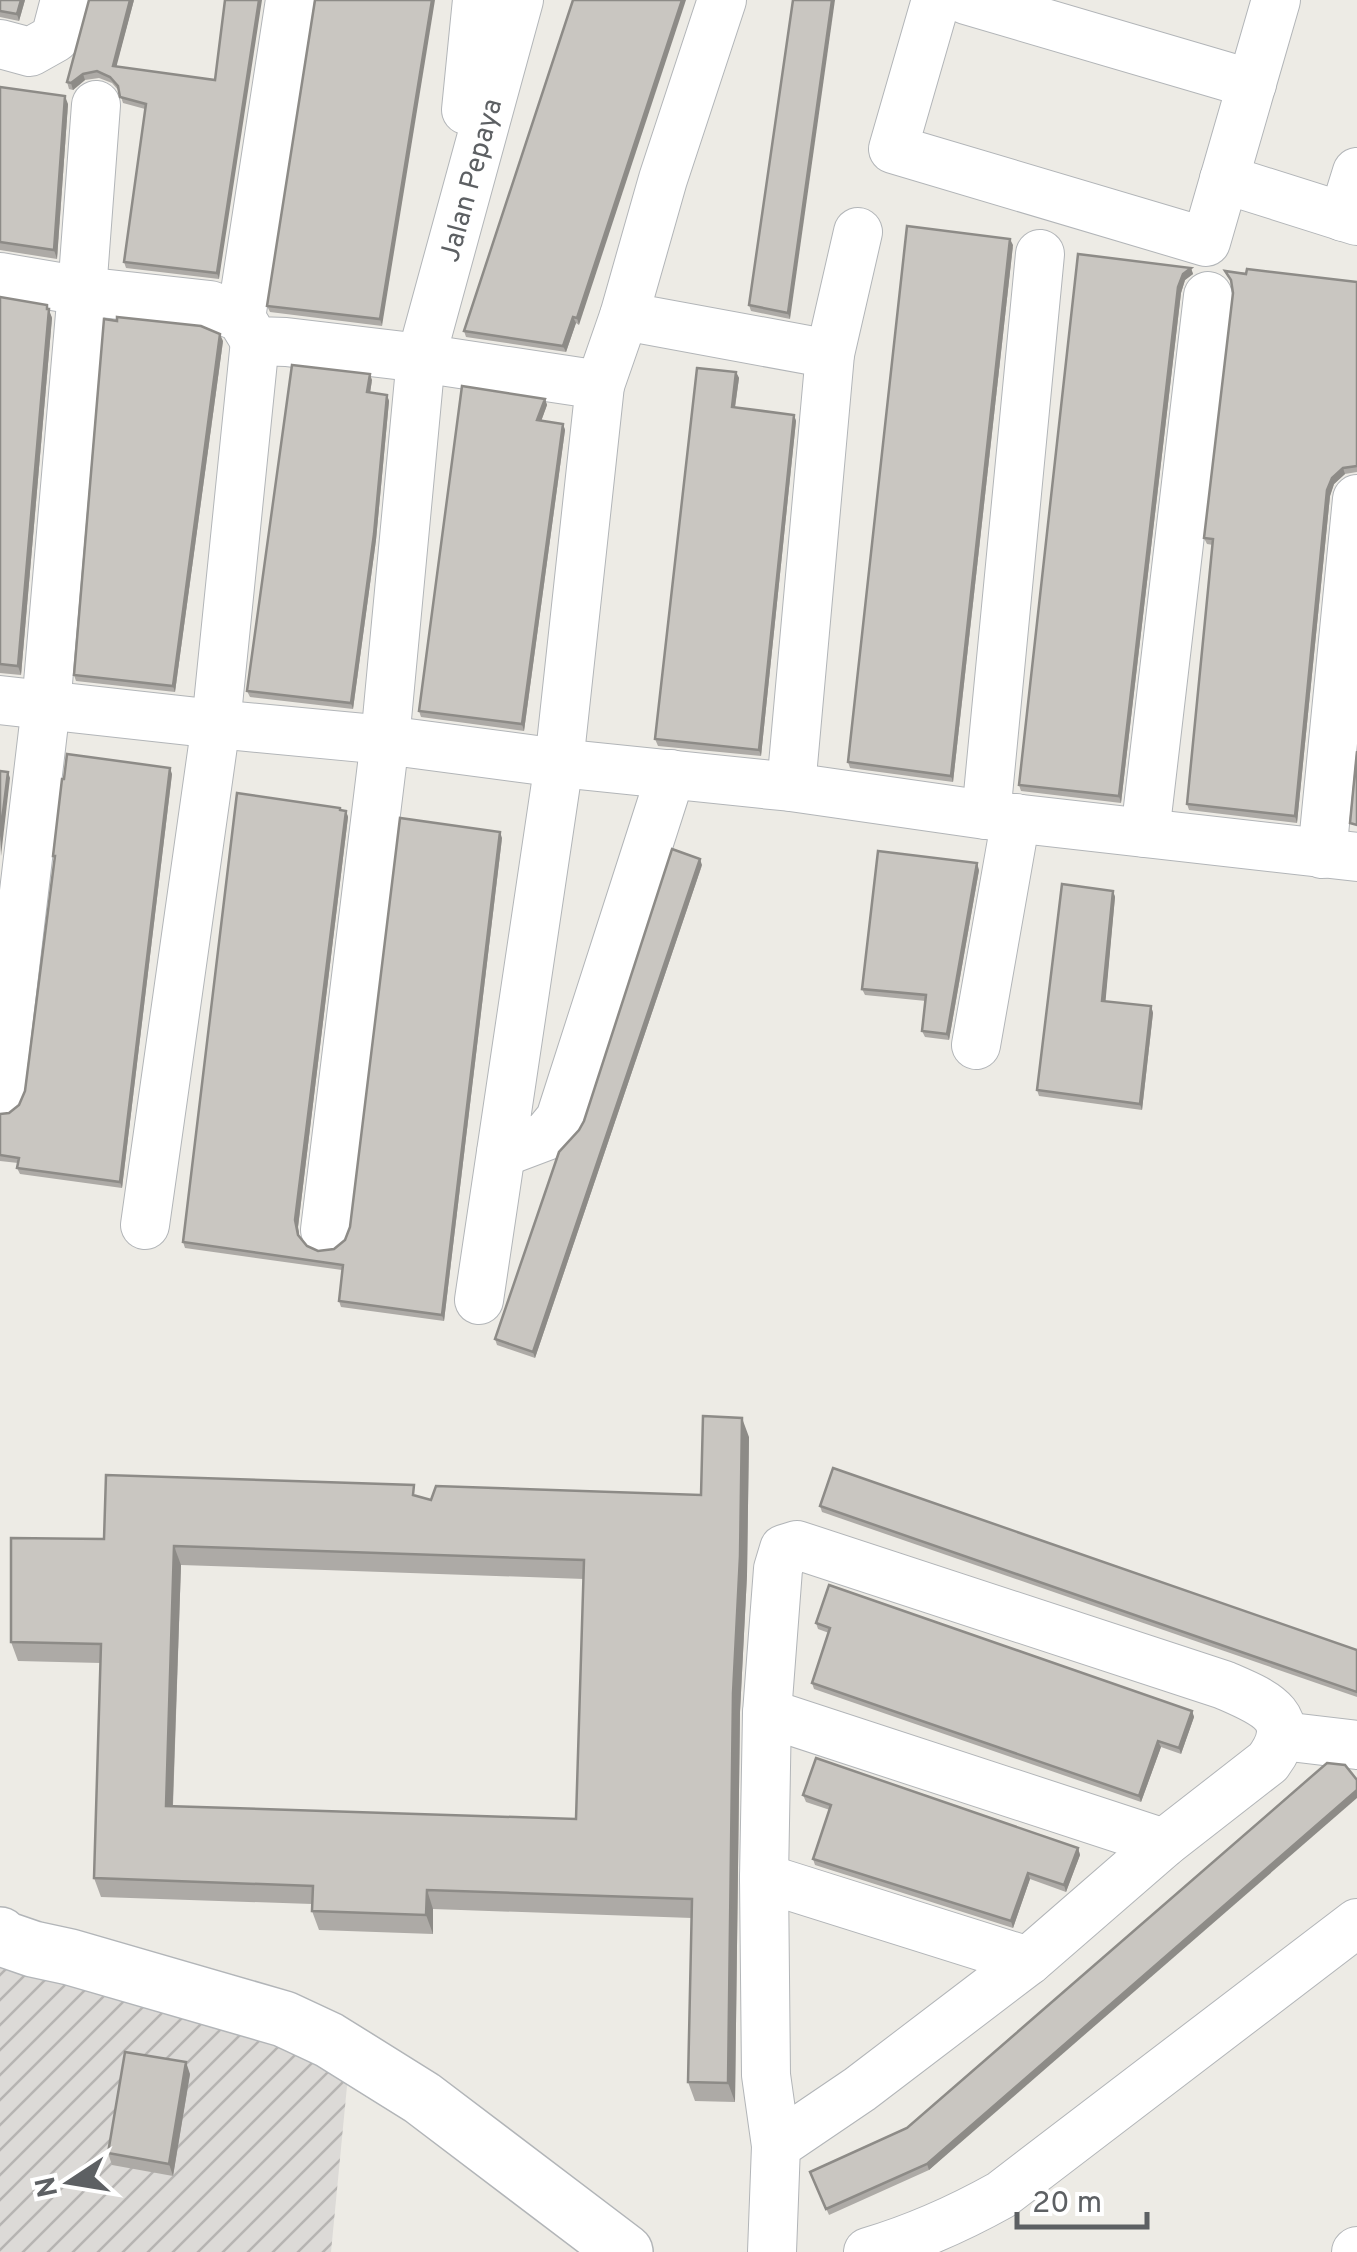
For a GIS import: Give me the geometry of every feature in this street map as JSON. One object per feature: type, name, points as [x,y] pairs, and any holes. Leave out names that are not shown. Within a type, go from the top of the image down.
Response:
[{"type":"street","points":[[0,44],[30,52],[55,38],[64,0]]},
{"type":"street","points":[[145,1225],[216,724],[248,330],[290,0]]},
{"type":"street","points":[[454,238],[476,0]]},
{"type":"street","name":"Jalan Pepaya","points":[[325,1230],[385,740],[422,358],[519,0]]},
{"type":"street","points":[[478,1300],[559,762],[600,385],[722,0]]},
{"type":"street","points":[[936,0],[893,149],[1206,242],[1276,0]]},
{"type":"street","points":[[966,0],[1252,84]]},
{"type":"street","points":[[0,1094],[23,703],[82,291],[96,105]]},
{"type":"street","points":[[1224,179],[1350,219],[1357,172]]},
{"type":"street","points":[[791,787],[830,354],[858,232]]},
{"type":"street","points":[[976,1045],[1001,816],[1040,254]]},
{"type":"street","points":[[0,278],[210,305],[248,330],[286,342],[600,385]]},
{"type":"street","points":[[1145,834],[1208,296]]},
{"type":"street","points":[[624,316],[830,354]]},
{"type":"street","points":[[23,703],[791,787],[1339,856],[1357,499]]},
{"type":"street","points":[[500,1153],[546,1136],[560,1119],[671,774]]},
{"type":"street","points":[[772,2252],[776,2146],[766,2075],[764,1878],[767,1713],[778,1569],[784,1550],[797,1544],[1224,1685],[1274,1711],[1282,1725],[1282,1736],[1268,1762],[1164,1843],[1028,1962],[776,2146]]},
{"type":"street","points":[[767,1713],[1164,1843]]},
{"type":"street","points":[[1282,1736],[1357,1745]]},
{"type":"street","points":[[764,1878],[1028,1962]]},
{"type":"street","points":[[868,2252],[942,2226],[1001,2195],[1357,1924]]},
{"type":"street","points":[[0,1934],[33,1950],[284,2018],[330,2040],[422,2098],[625,2252]]},
{"type":"shaded area","points":[[0,1933],[352,2034],[331,2252],[0,2252]]},
{"type":"building","points":[[0,0],[21,0],[17,14],[0,11]]},
{"type":"building","points":[[89,0],[130,0],[113,66],[215,80],[225,0],[259,0],[217,273],[124,262],[146,104],[120,97],[118,86],[97,71],[67,82]]},
{"type":"building","points":[[315,0],[432,0],[380,319],[267,306]]},
{"type":"building","points":[[573,0],[682,0],[577,318],[573,317],[563,346],[464,331]]},
{"type":"building","points":[[793,0],[832,0],[788,313],[749,305]]},
{"type":"building","points":[[0,87],[65,96],[54,250],[0,242]]},
{"type":"building","points":[[907,226],[1010,239],[951,776],[848,762]]},
{"type":"building","points":[[1078,254],[1191,268],[1183,274],[1178,287],[1119,796],[1019,785]]},
{"type":"building","points":[[1247,269],[1357,282],[1357,466],[1343,468],[1332,478],[1327,490],[1295,816],[1187,804],[1213,539],[1204,538],[1233,293],[1225,271],[1246,274]]},
{"type":"building","points":[[0,297],[47,305],[49,309],[18,666],[0,664]]},
{"type":"building","points":[[117,317],[201,326],[220,334],[173,686],[74,675],[104,319],[117,321]]},
{"type":"building","points":[[292,365],[370,374],[367,392],[387,395],[374,534],[351,703],[247,691]]},
{"type":"building","points":[[697,368],[736,372],[732,407],[794,415],[759,750],[655,739]]},
{"type":"building","points":[[462,386],[545,399],[537,420],[563,424],[522,724],[419,711]]},
{"type":"building","points":[[1357,751],[1357,825],[1350,823]]},
{"type":"building","points":[[67,754],[170,768],[120,1182],[17,1168],[19,1158],[0,1155],[0,1114],[19,1105],[25,1091]]},
{"type":"building","points":[[0,771],[8,772],[0,836]]},
{"type":"building","points":[[237,793],[346,811],[295,1220],[298,1235],[318,1251],[334,1249],[345,1240],[350,1227],[400,818],[500,832],[442,1315],[339,1301],[343,1265],[183,1242]]},
{"type":"building","points":[[672,849],[700,859],[533,1352],[495,1339],[559,1152],[584,1121]]},
{"type":"building","points":[[878,851],[977,863],[947,1034],[922,1031],[926,995],[862,989]]},
{"type":"building","points":[[1062,884],[1113,891],[1102,1001],[1151,1006],[1140,1104],[1037,1090]]},
{"type":"building","points":[[703,1416],[742,1418],[733,1693],[728,2083],[688,2082],[692,1899],[427,1890],[426,1915],[312,1911],[313,1886],[94,1878],[101,1644],[11,1642],[11,1538],[104,1539],[106,1475],[414,1485],[413,1495],[431,1500],[436,1486],[701,1495]],"holes":[[[174,1546],[584,1560],[576,1819],[166,1806]]]},
{"type":"building","points":[[833,1468],[1357,1650],[1357,1692],[820,1506]]},
{"type":"building","points":[[829,1585],[1192,1711],[1179,1748],[1158,1741],[1139,1796],[812,1683],[830,1628],[816,1623]]},
{"type":"building","points":[[816,1758],[1078,1848],[1064,1885],[1028,1873],[1011,1921],[813,1859],[831,1805],[803,1795]]},
{"type":"building","points":[[1327,1763],[1345,1765],[1357,1780],[1357,1790],[927,2164],[826,2209],[810,2172],[907,2128]]},
{"type":"building","points":[[125,2052],[186,2062],[169,2164],[108,2153]]}]
